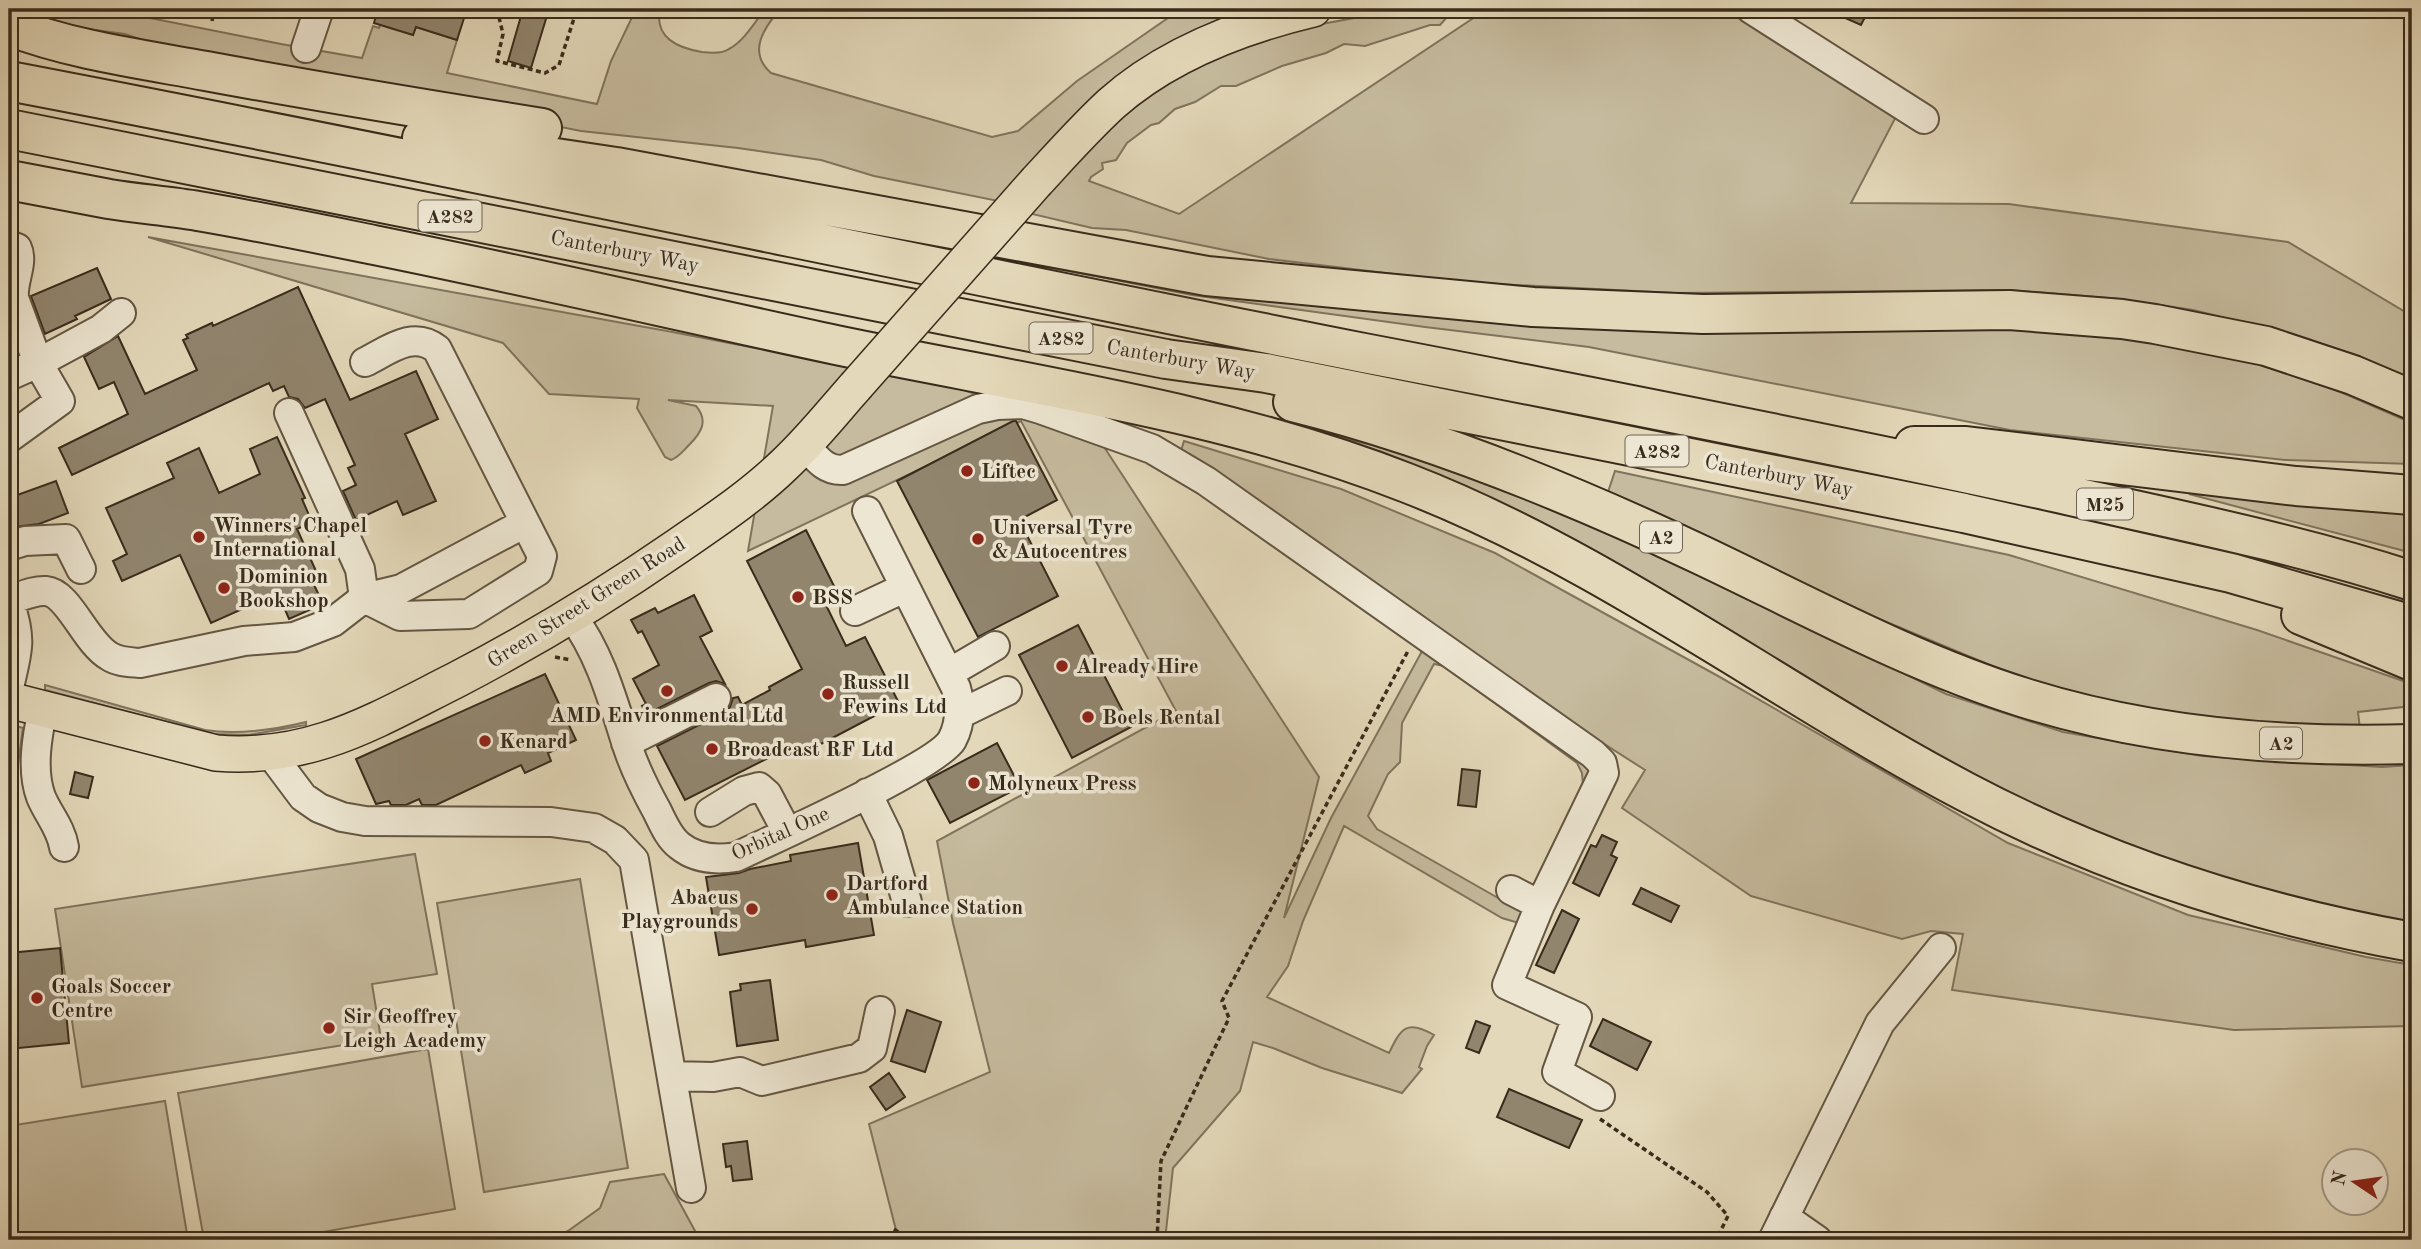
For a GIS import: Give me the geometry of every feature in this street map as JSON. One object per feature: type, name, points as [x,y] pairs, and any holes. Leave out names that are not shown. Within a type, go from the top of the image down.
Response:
[{"type":"highway","points":[[9,26],[64,43],[128,57],[562,132],[980,210],[1138,248],[1329,287]]},
{"type":"highway","name":"Canterbury Way","points":[[9,81],[1835,446]]},
{"type":"highway","points":[[253,128],[378,131],[536,153],[1207,276],[1533,307],[1643,312],[1982,310],[2096,316],[2155,324],[2266,346],[2353,375],[2412,400]]},
{"type":"highway","name":"Canterbury Way","points":[[9,129],[1166,359],[1266,373],[1362,392],[1923,504],[2146,553]]},
{"type":"highway","points":[[9,180],[113,200],[203,212],[419,254],[811,340],[1092,396],[1256,432],[1299,445],[1410,484],[1547,547],[1923,768],[2038,828],[2148,873],[2230,899],[2291,917],[2412,942]]},
{"type":"highway","name":"A2","points":[[1166,359],[1255,392],[1381,428],[1553,489],[1700,555],[1919,660],[2026,699],[2113,720],[2221,738],[2305,744],[2412,744]]},
{"type":"highway","points":[[1835,446],[1966,446],[2296,486],[2412,495]]},
{"type":"highway","name":"M25","points":[[1835,446],[2182,521],[2374,568],[2412,581]]},
{"type":"highway","points":[[2146,553],[2315,596],[2412,625]]},
{"type":"highway","points":[[2146,553],[2412,661]]},
{"type":"main road","name":"Green Street Green Road","points":[[9,700],[216,753],[270,753],[327,740],[369,722],[506,653],[572,616],[722,516],[784,466],[1037,181],[1101,114],[1141,80],[1191,52],[1240,19],[1313,9]]},
{"type":"street","points":[[306,48],[318,9]]},
{"type":"street","points":[[1751,9],[1924,119]]},
{"type":"street","points":[[9,245],[17,248],[20,257],[13,289],[14,298],[38,363],[60,401],[9,438]]},
{"type":"street","points":[[9,376],[101,329],[121,313]]},
{"type":"street","points":[[289,413],[360,569],[364,598],[379,608],[400,615],[469,614],[538,572],[542,556],[437,349],[428,342],[416,339],[365,362]]},
{"type":"street","points":[[804,444],[824,467],[842,470],[978,410],[997,405],[1023,404],[1142,444],[1182,465],[1536,716],[1574,740],[1602,763],[1604,772],[1540,905],[1507,985],[1577,1017],[1558,1072],[1600,1096]]},
{"type":"street","points":[[867,511],[949,673],[960,704],[960,714],[1007,691]]},
{"type":"street","points":[[9,687],[19,641],[18,627],[9,601],[46,591],[57,594],[95,646],[110,657],[124,662],[140,663],[244,641],[294,637],[333,622],[364,598],[401,589],[525,523]]},
{"type":"street","points":[[9,545],[26,541],[66,539],[81,569]]},
{"type":"street","points":[[855,611],[904,588]]},
{"type":"street","name":"Orbital One","points":[[572,616],[590,642],[626,743],[649,797],[671,837],[690,852],[721,859],[736,857],[867,793],[943,750],[952,741],[960,714]]},
{"type":"street","points":[[949,673],[995,646]]},
{"type":"street","points":[[626,743],[716,698]]},
{"type":"street","points":[[43,709],[35,745],[41,795],[63,837],[64,847]]},
{"type":"street","points":[[270,753],[303,797],[319,808],[342,817],[365,821],[551,822],[594,828],[615,841],[634,860],[691,1188]]},
{"type":"street","points":[[710,812],[744,791],[759,787],[767,794],[787,832]]},
{"type":"street","points":[[867,793],[888,836],[907,902]]},
{"type":"street","points":[[1511,890],[1540,905]]},
{"type":"street","points":[[1817,1240],[1779,1229],[1880,1023],[1941,948]]},
{"type":"street","points":[[672,1076],[713,1077],[740,1072],[762,1080],[859,1058],[872,1048],[880,1011]]},
{"type":"path","points":[[212,21],[214,9]]},
{"type":"path","points":[[497,9],[503,34],[497,61],[539,73],[555,69],[562,59],[577,9]]},
{"type":"path","points":[[1157,1240],[1161,1161],[1229,1018],[1222,1001],[1419,632]]},
{"type":"path","points":[[1600,1096],[1600,1119],[1707,1192],[1728,1216],[1716,1240]]},
{"type":"path","points":[[894,1229],[910,1240]]},
{"type":"shaded area","points":[[18,9],[126,9],[140,16],[362,58],[373,26],[379,28],[381,23],[413,35],[416,27],[457,40],[447,73],[597,104],[611,61],[636,9],[660,9],[661,27],[670,40],[684,48],[712,53],[723,52],[734,46],[765,9],[780,9],[760,40],[760,57],[771,73],[992,137],[1018,131],[1077,81],[1181,9],[1222,9],[1217,20],[1182,37],[1048,144],[998,201],[874,176],[821,160],[581,131],[172,50],[125,34],[43,21]]},
{"type":"shaded area","points":[[1403,9],[1445,9],[1448,16],[1440,25],[1430,25],[1365,46],[1344,44],[1236,86],[1221,86],[1195,102],[1175,109],[1159,123],[1151,125],[1127,143],[1116,160],[1102,163],[1103,169],[1089,181],[1179,214],[1487,9],[1723,9],[1900,109],[1851,203],[2009,204],[2288,242],[2412,316],[2412,379],[2351,354],[2283,332],[2193,310],[2120,299],[2010,290],[1674,293],[1460,282],[1269,259],[1126,230],[1092,228],[1028,213],[1047,190],[1124,115],[1205,57],[1311,26]]},
{"type":"shaded area","points":[[148,237],[948,385],[1095,433],[1319,777],[1284,918],[1331,818],[1427,642],[1593,767],[1540,892],[1531,886],[1537,882],[1583,785],[1582,773],[1577,763],[1444,666],[1434,664],[1402,723],[1400,762],[1388,774],[1368,816],[1377,829],[1514,907],[1524,905],[1522,924],[1502,918],[1344,826],[1303,921],[1288,966],[1267,997],[1389,1053],[1401,1032],[1411,1027],[1434,1035],[1419,1067],[1422,1069],[1402,1093],[1322,1068],[1253,1042],[1240,1091],[1173,1168],[1165,1240],[864,1240],[897,1234],[869,1124],[990,1072],[953,923],[937,841],[1176,711],[1021,421],[748,551],[773,406],[668,400],[696,406],[703,422],[693,440],[679,456],[671,460],[665,457],[637,408],[639,399],[549,394],[503,343]]},
{"type":"shaded area","points":[[993,256],[1178,279],[2070,329],[2219,351],[2297,373],[2412,423],[2412,464],[2285,460],[2010,430],[1589,347],[1192,295]]},
{"type":"shaded area","points":[[1284,425],[1391,449],[1468,475],[1630,539],[1946,694],[2063,732],[2202,756],[2382,767],[2412,765],[2412,928],[2272,897],[2056,820]]},
{"type":"shaded area","points":[[1184,441],[1341,489],[1495,553],[1718,676],[2008,843],[2188,915],[2366,957],[2412,965],[2412,1026],[2234,1030],[1952,990],[1963,934],[1931,931],[1902,939],[1751,896],[1622,808],[1645,770],[1523,692],[1510,678],[1180,454]]},
{"type":"shaded area","points":[[1615,471],[2009,555],[2257,630],[2412,684],[2412,706],[2358,712],[2360,729],[2219,725],[2038,685],[1877,618],[1608,492]]},
{"type":"shaded area","points":[[2189,494],[2412,509],[2412,553]]},
{"type":"shaded area","points":[[45,685],[205,730],[243,732],[306,722],[306,725],[249,735],[213,734],[45,690]]},
{"type":"shaded area","points":[[9,724],[23,728],[18,765],[9,773]]},
{"type":"shaded area","points":[[415,854],[437,974],[372,984],[381,1039],[82,1087],[55,909]]},
{"type":"shaded area","points":[[580,879],[628,1168],[484,1192],[437,903]]},
{"type":"shaded area","points":[[428,1049],[455,1209],[277,1240],[204,1240],[178,1093]]},
{"type":"shaded area","points":[[165,1101],[188,1240],[9,1240],[9,1126]]},
{"type":"shaded area","points":[[664,1174],[700,1240],[548,1240],[568,1231],[600,1208],[610,1182]]},
{"type":"building","points":[[378,9],[446,9],[465,15],[457,40],[416,27],[413,35],[374,23]]},
{"type":"building","points":[[523,9],[549,9],[531,68],[508,61]]},
{"type":"building","points":[[1825,9],[1869,9],[1861,25]]},
{"type":"building","points":[[97,268],[111,299],[45,334],[31,296]]},
{"type":"building","points":[[298,287],[350,400],[416,371],[438,419],[405,434],[436,501],[403,515],[397,501],[356,520],[343,491],[356,485],[348,468],[355,465],[325,399],[305,408],[298,399],[289,397],[284,386],[273,391],[269,383],[72,475],[59,448],[128,414],[114,382],[99,389],[84,357],[118,336],[145,394],[197,370],[183,340],[188,338],[186,335],[212,323],[213,326]]},
{"type":"building","name":"Universal Tyre & Autocentres","points":[[1016,421],[1057,500],[1019,520],[1058,596],[978,637],[897,481]]},
{"type":"building","points":[[277,437],[305,498],[302,499],[312,522],[297,529],[316,571],[309,574],[323,604],[289,619],[278,593],[211,623],[180,555],[122,581],[113,561],[127,554],[106,508],[174,478],[167,463],[199,448],[219,493],[260,474],[250,449]]},
{"type":"building","points":[[56,481],[68,513],[39,524],[14,527],[9,512],[9,498]]},
{"type":"building","points":[[806,530],[838,594],[824,601],[846,646],[865,637],[899,703],[804,753],[802,750],[786,758],[782,751],[685,800],[657,746],[723,713],[730,707],[733,698],[738,697],[742,705],[802,669],[747,561]]},
{"type":"building","points":[[694,595],[712,631],[700,637],[725,684],[716,681],[709,683],[647,714],[642,706],[646,704],[633,679],[659,665],[642,631],[638,633],[631,620],[655,608],[658,613]]},
{"type":"building","points":[[1078,625],[1131,727],[1072,758],[1019,655]]},
{"type":"building","name":"Kenard","points":[[545,674],[576,740],[548,753],[551,761],[525,773],[521,765],[436,805],[422,805],[419,799],[406,805],[391,805],[389,801],[376,804],[356,759]]},
{"type":"building","name":"Molyneux Press","points":[[997,743],[1020,787],[950,823],[927,780]]},
{"type":"building","points":[[1462,769],[1480,771],[1476,807],[1458,805]]},
{"type":"building","points":[[75,772],[93,777],[88,798],[70,794]]},
{"type":"building","points":[[1602,835],[1617,842],[1611,855],[1617,858],[1599,896],[1573,883],[1591,845],[1596,847]]},
{"type":"building","points":[[858,843],[874,935],[806,947],[805,940],[719,955],[706,877],[739,873],[791,861],[790,855]]},
{"type":"building","points":[[1641,888],[1679,906],[1671,922],[1633,904]]},
{"type":"building","points":[[1562,910],[1579,919],[1554,973],[1536,965]]},
{"type":"building","name":"Goals Soccer Centre","points":[[60,948],[69,1043],[9,1049],[9,953]]},
{"type":"building","points":[[770,980],[778,1040],[737,1046],[730,992],[741,990],[740,984]]},
{"type":"building","points":[[907,1010],[941,1022],[925,1072],[891,1061]]},
{"type":"building","points":[[1603,1019],[1651,1042],[1637,1070],[1590,1046]]},
{"type":"building","points":[[1476,1021],[1490,1026],[1479,1053],[1466,1048]]},
{"type":"building","points":[[889,1073],[905,1097],[886,1110],[870,1087]]},
{"type":"building","points":[[1509,1089],[1582,1120],[1569,1148],[1497,1117]]},
{"type":"building","points":[[747,1141],[752,1179],[733,1181],[731,1166],[726,1167],[723,1144]]},
{"type":"place","name":"Liftec","points":[[967,471]]},
{"type":"place","name":"Winners' Chapel International","points":[[199,537]]},
{"type":"place","name":"Universal Tyre & Autocentres","points":[[978,539]]},
{"type":"place","name":"Dominion Bookshop","points":[[224,588]]},
{"type":"place","name":"BSS","points":[[798,597]]},
{"type":"place","name":"Already Hire","points":[[1062,666]]},
{"type":"place","name":"AMD Environmental Ltd","points":[[667,691]]},
{"type":"place","name":"Russell Fewins Ltd","points":[[828,694]]},
{"type":"place","name":"Boels Rental","points":[[1088,717]]},
{"type":"place","name":"Kenard","points":[[485,741]]},
{"type":"place","name":"Broadcast RF Ltd","points":[[712,749]]},
{"type":"place","name":"Molyneux Press","points":[[974,783]]},
{"type":"place","name":"Dartford Ambulance Station","points":[[832,895]]},
{"type":"place","name":"Abacus Playgrounds","points":[[752,909]]},
{"type":"place","name":"Goals Soccer Centre","points":[[37,998]]},
{"type":"place","name":"Sir Geoffrey Leigh Academy","points":[[329,1028]]}]
